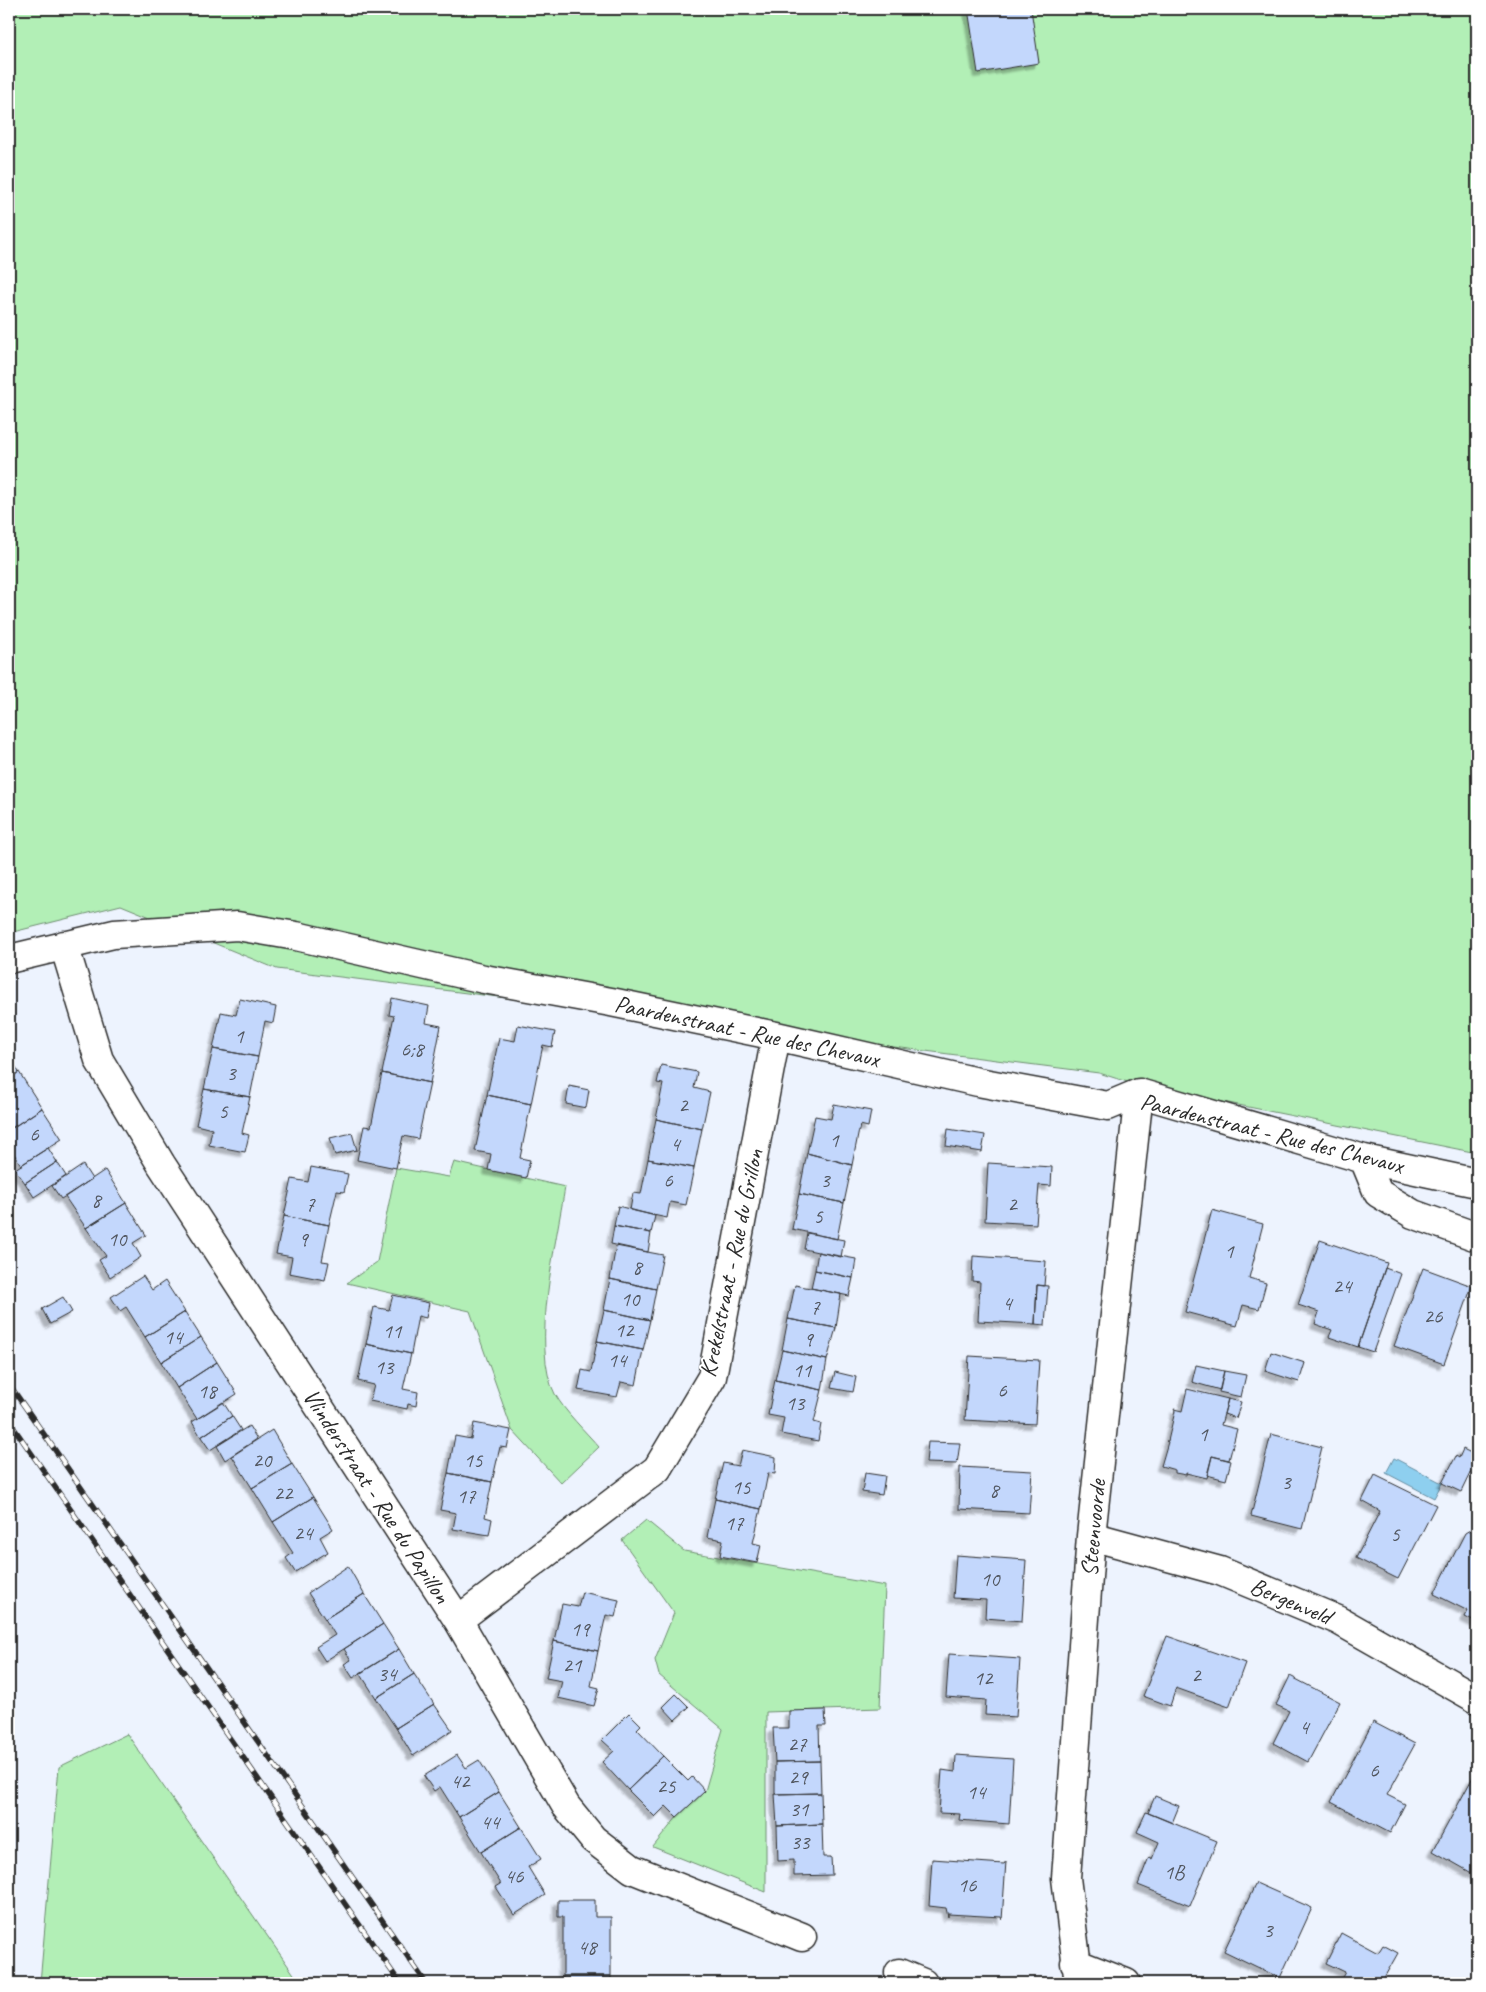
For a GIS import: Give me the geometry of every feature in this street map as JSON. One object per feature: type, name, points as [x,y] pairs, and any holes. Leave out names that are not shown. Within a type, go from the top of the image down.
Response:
[{"type":"street","name":"Paardenstraat - Rue des Chevaux","points":[[9,959],[114,934],[237,926],[296,936],[484,979],[612,1002],[776,1036],[978,1082],[1108,1106],[1138,1093],[1364,1159],[1477,1183]]},
{"type":"street","name":"Vlinderstraat - Rue du Papillon","points":[[64,945],[99,1060],[161,1164],[458,1620],[566,1806],[593,1839],[632,1869],[802,1937]]},
{"type":"street","name":"Krekelstraat - Rue du Grillon","points":[[458,1620],[657,1469],[712,1377],[776,1036]]},
{"type":"street","name":"Steenvoorde","points":[[1126,1983],[1077,1973],[1066,1878],[1091,1536],[1138,1093]]},
{"type":"street","points":[[1364,1159],[1378,1193],[1413,1214],[1477,1237]]},
{"type":"street","name":"Bergenveld","points":[[1091,1536],[1220,1572],[1338,1620],[1477,1699]]},
{"type":"green space","points":[[9,9],[1477,9],[1477,1153],[1134,1084],[1099,1073],[277,969],[121,905],[9,933]]},
{"type":"green space","points":[[454,1162],[565,1187],[552,1264],[545,1322],[545,1350],[548,1374],[559,1401],[599,1447],[561,1483],[512,1430],[470,1311],[347,1283],[377,1262],[396,1168],[449,1177]]},
{"type":"green space","points":[[646,1520],[684,1551],[885,1586],[880,1708],[766,1712],[766,1892],[653,1847],[677,1817],[705,1791],[723,1729],[659,1675],[655,1660],[674,1613],[622,1540]]},
{"type":"green space","points":[[127,1734],[300,1983],[40,1983],[59,1767]]},
{"type":"water","points":[[1394,1458],[1442,1483],[1434,1498],[1386,1473]]},
{"type":"building","points":[[968,9],[1031,9],[1039,63],[978,73]]},
{"type":"building","points":[[392,998],[429,1006],[426,1023],[441,1026],[430,1083],[382,1073],[394,1016],[389,1015]]},
{"type":"building","points":[[240,999],[276,1007],[273,1023],[265,1021],[258,1057],[213,1049],[221,1012],[236,1015]]},
{"type":"building","points":[[518,1025],[555,1032],[552,1047],[543,1045],[531,1104],[487,1095],[499,1038],[515,1041]]},
{"type":"building","points":[[213,1049],[258,1057],[250,1097],[204,1089]]},
{"type":"building","points":[[9,1057],[19,1072],[9,1079]]},
{"type":"building","points":[[661,1065],[697,1072],[694,1088],[710,1092],[702,1129],[656,1119],[663,1084],[657,1083]]},
{"type":"building","points":[[19,1072],[42,1108],[9,1130],[9,1079]]},
{"type":"building","points":[[382,1073],[430,1083],[418,1139],[403,1136],[396,1168],[357,1160],[364,1126],[371,1127]]},
{"type":"building","points":[[569,1086],[589,1090],[586,1108],[566,1104]]},
{"type":"building","points":[[204,1089],[250,1097],[242,1133],[249,1135],[245,1152],[209,1145],[212,1129],[196,1125]]},
{"type":"building","points":[[487,1095],[531,1104],[520,1158],[530,1160],[526,1178],[488,1170],[491,1154],[475,1151]]},
{"type":"building","points":[[834,1104],[871,1111],[868,1127],[860,1125],[852,1165],[807,1153],[815,1116],[831,1119]]},
{"type":"building","points":[[42,1108],[62,1139],[21,1165],[9,1146],[9,1130]]},
{"type":"building","points":[[656,1119],[702,1129],[694,1168],[648,1159]]},
{"type":"building","points":[[948,1129],[985,1135],[982,1152],[946,1146]]},
{"type":"building","points":[[352,1133],[357,1150],[335,1155],[330,1138]]},
{"type":"building","points":[[48,1148],[57,1162],[25,1183],[15,1169]]},
{"type":"building","points":[[807,1153],[852,1165],[844,1203],[799,1194]]},
{"type":"building","points":[[648,1159],[694,1168],[686,1205],[670,1202],[667,1218],[630,1210],[633,1193],[641,1194]]},
{"type":"building","points":[[57,1162],[66,1176],[34,1197],[25,1183]]},
{"type":"building","points":[[988,1163],[1052,1167],[1051,1186],[1039,1185],[1036,1224],[985,1221]]},
{"type":"building","points":[[83,1165],[92,1179],[61,1199],[52,1186]]},
{"type":"building","points":[[311,1167],[348,1174],[344,1192],[337,1191],[329,1225],[284,1216],[292,1179],[308,1182]]},
{"type":"building","points":[[105,1170],[126,1203],[86,1228],[65,1197]]},
{"type":"building","points":[[799,1194],[844,1203],[837,1239],[792,1229]]},
{"type":"building","points":[[126,1203],[146,1235],[133,1243],[141,1257],[110,1277],[99,1260],[106,1256],[86,1228]]},
{"type":"building","points":[[618,1206],[655,1216],[651,1233],[614,1226]]},
{"type":"building","points":[[1212,1210],[1263,1224],[1249,1278],[1266,1283],[1259,1309],[1243,1305],[1237,1326],[1185,1312]]},
{"type":"building","points":[[284,1216],[329,1225],[322,1261],[329,1262],[325,1280],[289,1273],[292,1257],[276,1254]]},
{"type":"building","points":[[614,1226],[651,1233],[648,1252],[611,1244]]},
{"type":"building","points":[[807,1233],[844,1240],[841,1257],[804,1249]]},
{"type":"building","points":[[1320,1240],[1387,1263],[1358,1347],[1329,1337],[1332,1330],[1315,1324],[1319,1312],[1298,1305]]},
{"type":"building","points":[[616,1246],[663,1255],[656,1289],[610,1279]]},
{"type":"building","points":[[818,1252],[856,1259],[853,1278],[815,1270]]},
{"type":"building","points":[[973,1256],[1046,1261],[1044,1286],[1037,1285],[1035,1324],[978,1321],[980,1282],[972,1281]]},
{"type":"building","points":[[1385,1268],[1401,1274],[1373,1352],[1358,1347]]},
{"type":"building","points":[[1423,1268],[1472,1286],[1444,1364],[1394,1346]]},
{"type":"building","points":[[815,1270],[853,1278],[849,1296],[811,1288]]},
{"type":"building","points":[[143,1276],[152,1290],[165,1281],[185,1312],[145,1337],[126,1307],[120,1311],[111,1297]]},
{"type":"building","points":[[610,1279],[656,1289],[650,1320],[604,1310]]},
{"type":"building","points":[[795,1285],[841,1294],[836,1328],[788,1319]]},
{"type":"building","points":[[1037,1285],[1048,1286],[1045,1325],[1035,1324]]},
{"type":"building","points":[[393,1295],[429,1303],[426,1318],[418,1316],[411,1354],[366,1344],[374,1307],[389,1310]]},
{"type":"building","points":[[63,1297],[72,1312],[50,1324],[42,1309]]},
{"type":"building","points":[[604,1310],[650,1320],[643,1350],[597,1341]]},
{"type":"building","points":[[185,1312],[201,1337],[161,1362],[145,1337]]},
{"type":"building","points":[[788,1319],[836,1328],[827,1360],[782,1350]]},
{"type":"building","points":[[201,1337],[217,1362],[177,1388],[161,1362]]},
{"type":"building","points":[[597,1341],[643,1350],[636,1385],[621,1382],[617,1397],[578,1390],[582,1370],[591,1372]]},
{"type":"building","points":[[366,1344],[411,1354],[403,1389],[418,1392],[416,1406],[408,1404],[407,1409],[370,1401],[374,1385],[358,1381]]},
{"type":"building","points":[[782,1350],[827,1360],[822,1390],[775,1380]]},
{"type":"building","points":[[1271,1352],[1305,1363],[1299,1382],[1265,1371]]},
{"type":"building","points":[[969,1356],[1039,1360],[1035,1424],[965,1420]]},
{"type":"building","points":[[217,1362],[237,1394],[197,1419],[177,1388]]},
{"type":"building","points":[[1196,1365],[1224,1371],[1220,1390],[1192,1382]]},
{"type":"building","points":[[1224,1371],[1246,1375],[1241,1397],[1219,1392]]},
{"type":"building","points":[[835,1372],[856,1377],[853,1392],[831,1388]]},
{"type":"building","points":[[775,1380],[822,1390],[814,1422],[821,1424],[818,1441],[781,1434],[784,1418],[768,1415]]},
{"type":"building","points":[[1187,1389],[1228,1399],[1221,1425],[1237,1429],[1229,1460],[1212,1456],[1207,1478],[1186,1473],[1186,1475],[1175,1473],[1175,1470],[1161,1466],[1174,1409],[1182,1411]]},
{"type":"building","points":[[1228,1399],[1241,1402],[1236,1418],[1224,1414]]},
{"type":"building","points":[[223,1402],[232,1416],[201,1437],[192,1422]]},
{"type":"building","points":[[232,1416],[241,1430],[210,1450],[201,1437]]},
{"type":"building","points":[[474,1423],[511,1430],[507,1448],[500,1447],[492,1482],[448,1473],[455,1436],[471,1439]]},
{"type":"building","points":[[249,1426],[257,1439],[225,1460],[217,1446]]},
{"type":"building","points":[[272,1430],[292,1464],[252,1488],[232,1456]]},
{"type":"building","points":[[1271,1434],[1322,1447],[1302,1529],[1251,1516]]},
{"type":"building","points":[[928,1442],[960,1443],[957,1464],[926,1463]]},
{"type":"building","points":[[1463,1449],[1477,1456],[1477,1459],[1461,1492],[1442,1483],[1456,1456],[1459,1458]]},
{"type":"building","points":[[742,1450],[776,1457],[775,1474],[768,1473],[761,1509],[715,1499],[723,1463],[738,1466]]},
{"type":"building","points":[[1212,1456],[1231,1461],[1226,1480],[1207,1475]]},
{"type":"building","points":[[292,1464],[313,1497],[273,1522],[252,1488]]},
{"type":"building","points":[[960,1467],[1032,1471],[1029,1513],[959,1509]]},
{"type":"building","points":[[448,1473],[492,1482],[485,1517],[492,1519],[489,1535],[453,1529],[456,1513],[440,1510]]},
{"type":"building","points":[[865,1473],[885,1476],[882,1495],[862,1492]]},
{"type":"building","points":[[1375,1475],[1436,1505],[1398,1579],[1356,1558],[1380,1511],[1362,1501]]},
{"type":"building","points":[[313,1497],[333,1529],[320,1537],[328,1552],[295,1572],[286,1558],[293,1553],[273,1522]]},
{"type":"building","points":[[715,1499],[761,1509],[753,1543],[761,1545],[757,1563],[720,1556],[723,1540],[707,1537]]},
{"type":"building","points":[[1470,1530],[1477,1534],[1477,1623],[1465,1617],[1468,1611],[1434,1594],[1465,1533]]},
{"type":"building","points":[[956,1555],[1026,1560],[1022,1621],[985,1618],[986,1600],[953,1598]]},
{"type":"building","points":[[348,1566],[364,1594],[325,1619],[308,1593]]},
{"type":"building","points":[[582,1592],[619,1600],[615,1617],[606,1615],[598,1651],[554,1641],[562,1604],[578,1607]]},
{"type":"building","points":[[364,1594],[383,1624],[325,1661],[316,1647],[335,1635],[325,1619]]},
{"type":"building","points":[[383,1624],[399,1649],[353,1678],[344,1664],[351,1660],[344,1649]]},
{"type":"building","points":[[1167,1636],[1245,1663],[1229,1707],[1176,1688],[1170,1706],[1143,1696]]},
{"type":"building","points":[[554,1641],[598,1651],[591,1686],[599,1688],[594,1706],[558,1698],[562,1681],[546,1678]]},
{"type":"building","points":[[399,1649],[414,1674],[376,1698],[360,1673]]},
{"type":"building","points":[[949,1654],[1020,1659],[1016,1717],[985,1715],[986,1700],[946,1697]]},
{"type":"building","points":[[414,1674],[434,1704],[396,1728],[376,1698]]},
{"type":"building","points":[[1290,1676],[1340,1702],[1308,1762],[1273,1743],[1289,1711],[1276,1705]]},
{"type":"building","points":[[676,1694],[689,1707],[675,1720],[663,1707]]},
{"type":"building","points":[[434,1704],[452,1730],[413,1756],[396,1728]]},
{"type":"building","points":[[825,1710],[826,1726],[819,1726],[820,1761],[775,1762],[773,1728],[789,1728],[789,1711]]},
{"type":"building","points":[[629,1713],[641,1725],[637,1729],[663,1756],[628,1790],[602,1762],[614,1751],[602,1740]]},
{"type":"building","points":[[1373,1722],[1415,1744],[1387,1795],[1405,1804],[1390,1833],[1331,1802]]},
{"type":"building","points":[[457,1755],[466,1768],[479,1760],[499,1792],[459,1817],[440,1787],[434,1791],[424,1776]]},
{"type":"building","points":[[956,1755],[1013,1759],[1009,1824],[959,1820],[960,1814],[939,1813],[942,1770],[955,1772]]},
{"type":"building","points":[[663,1756],[688,1781],[692,1777],[705,1791],[677,1817],[666,1806],[655,1817],[628,1790]]},
{"type":"building","points":[[820,1761],[821,1793],[775,1794],[775,1762]]},
{"type":"building","points":[[1473,1777],[1477,1779],[1477,1876],[1433,1851]]},
{"type":"building","points":[[499,1792],[521,1827],[481,1852],[459,1817]]},
{"type":"building","points":[[821,1793],[822,1824],[777,1826],[775,1794]]},
{"type":"building","points":[[1155,1796],[1179,1806],[1172,1823],[1148,1813]]},
{"type":"building","points":[[1146,1812],[1217,1841],[1190,1906],[1138,1885],[1149,1857],[1152,1859],[1159,1842],[1137,1832]]},
{"type":"building","points":[[822,1824],[823,1857],[831,1857],[832,1875],[794,1876],[794,1860],[778,1861],[777,1826]]},
{"type":"building","points":[[521,1827],[541,1859],[528,1867],[545,1895],[514,1915],[496,1887],[501,1884],[481,1852]]},
{"type":"building","points":[[932,1859],[1004,1864],[1006,1861],[1002,1920],[1001,1917],[948,1914],[948,1917],[946,1908],[929,1906]]},
{"type":"building","points":[[1256,1883],[1312,1908],[1280,1978],[1224,1951]]},
{"type":"building","points":[[558,1900],[595,1900],[595,1917],[611,1917],[611,1976],[563,1976],[563,1917],[558,1917]]},
{"type":"building","points":[[1341,1933],[1378,1953],[1383,1945],[1398,1953],[1381,1983],[1339,1983],[1345,1972],[1326,1963]]},
{"type":"building","points":[[563,1976],[611,1976],[611,1983],[563,1983]]},
{"type":"railway","points":[[9,1384],[426,1983]]},
{"type":"railway","points":[[9,1421],[400,1983]]}]
